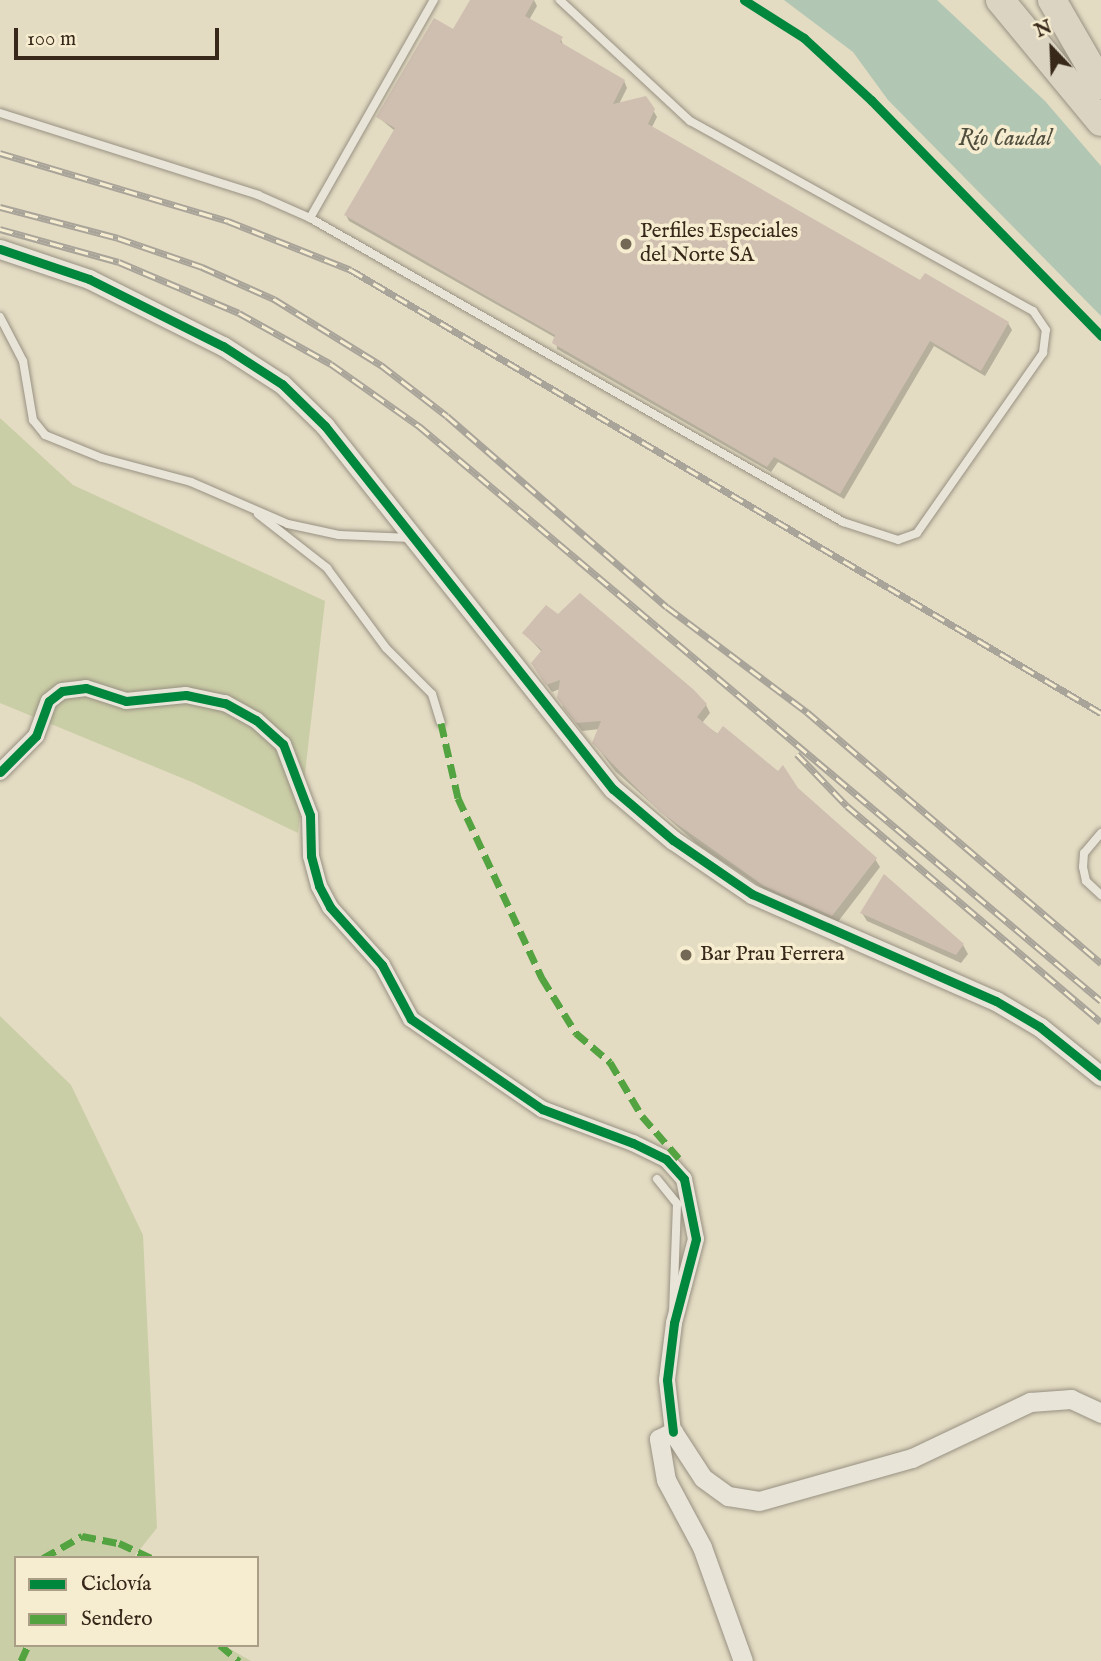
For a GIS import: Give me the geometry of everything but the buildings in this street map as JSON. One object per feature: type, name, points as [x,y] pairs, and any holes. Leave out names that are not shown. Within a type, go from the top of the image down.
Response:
[{"type":"highway","points":[[1000,0],[1101,122]]},
{"type":"highway","points":[[1052,0],[1091,58]]},
{"type":"highway","points":[[1061,0],[1091,58],[1101,85]]},
{"type":"street","points":[[0,249],[89,279],[223,346],[282,384],[325,426],[613,789],[673,840],[752,894],[996,1001],[1040,1027],[1101,1076]]},
{"type":"street","points":[[0,772],[26,750],[49,701],[62,691],[86,688],[127,701],[206,697],[256,720],[283,744],[300,782],[310,815],[311,856],[319,886],[330,907],[382,965],[411,1019],[542,1109],[633,1143],[678,1169],[692,1202],[696,1240],[675,1317],[667,1380],[673,1432],[703,1478],[728,1496],[759,1501],[912,1458],[1030,1402],[1072,1399],[1101,1413]]},
{"type":"street","points":[[673,1432],[659,1438],[666,1480],[702,1547],[743,1661]]},
{"type":"lane","points":[[310,218],[434,0]]},
{"type":"lane","points":[[0,113],[258,195],[310,218],[843,522],[898,540],[917,533],[1043,353],[1045,330],[1033,311],[690,121],[560,0]]},
{"type":"lane","points":[[0,317],[23,361],[33,420],[45,435],[102,458],[191,482],[316,531],[414,538]]},
{"type":"lane","points":[[250,507],[327,568],[386,648],[432,694],[441,723]]},
{"type":"lane","points":[[1101,833],[1084,853],[1083,867],[1086,881],[1101,895]]},
{"type":"lane","points":[[657,1179],[677,1204],[671,1307],[675,1317]]},
{"type":"shaded area","points":[[0,418],[73,485],[325,601],[298,833],[194,783],[0,703]]},
{"type":"shaded area","points":[[0,1016],[71,1085],[143,1235],[157,1528],[135,1556],[14,1556],[14,1647],[226,1647],[251,1661],[0,1661]]},
{"type":"water","name":"Río Caudal","points":[[784,0],[937,0],[1045,101],[1101,166],[1101,316],[888,100],[853,52]]},
{"type":"railway","points":[[0,153],[228,221],[351,270],[1101,713]]},
{"type":"railway","points":[[0,207],[118,238],[202,267],[274,299],[381,365],[447,416],[667,607],[807,712],[1101,963]]},
{"type":"railway","points":[[0,229],[119,262],[239,313],[331,364],[419,426],[1101,1001]]},
{"type":"railway","points":[[797,754],[847,806],[1101,1022]]},
{"type":"marked path","points":[[441,723],[458,798],[542,978],[576,1033],[610,1062],[642,1116],[683,1163]]},
{"type":"marked path","points":[[47,1556],[82,1536],[119,1543],[147,1556]]},
{"type":"marked path","points":[[21,1661],[27,1647]]},
{"type":"marked path","points":[[222,1647],[239,1661]]},
{"type":"cycle path","points":[[744,0],[804,38],[871,100],[1101,336]]},
{"type":"cycle path","points":[[0,249],[89,279],[223,346],[282,384],[325,426],[613,789],[673,840],[752,894],[996,1001],[1040,1027],[1101,1076]]},
{"type":"cycle path","points":[[0,772],[36,736],[49,701],[62,691],[86,688],[126,701],[186,695],[225,703],[256,720],[283,744],[310,815],[311,856],[319,886],[330,907],[382,965],[411,1019],[542,1109],[633,1143],[666,1159],[684,1179],[696,1239],[674,1323],[667,1380],[673,1432]]},
{"type":"place","name":"Perfiles Especiales del Norte SA","points":[[626,244]]},
{"type":"place","name":"Bar Prau Ferrera","points":[[686,955]]}]
